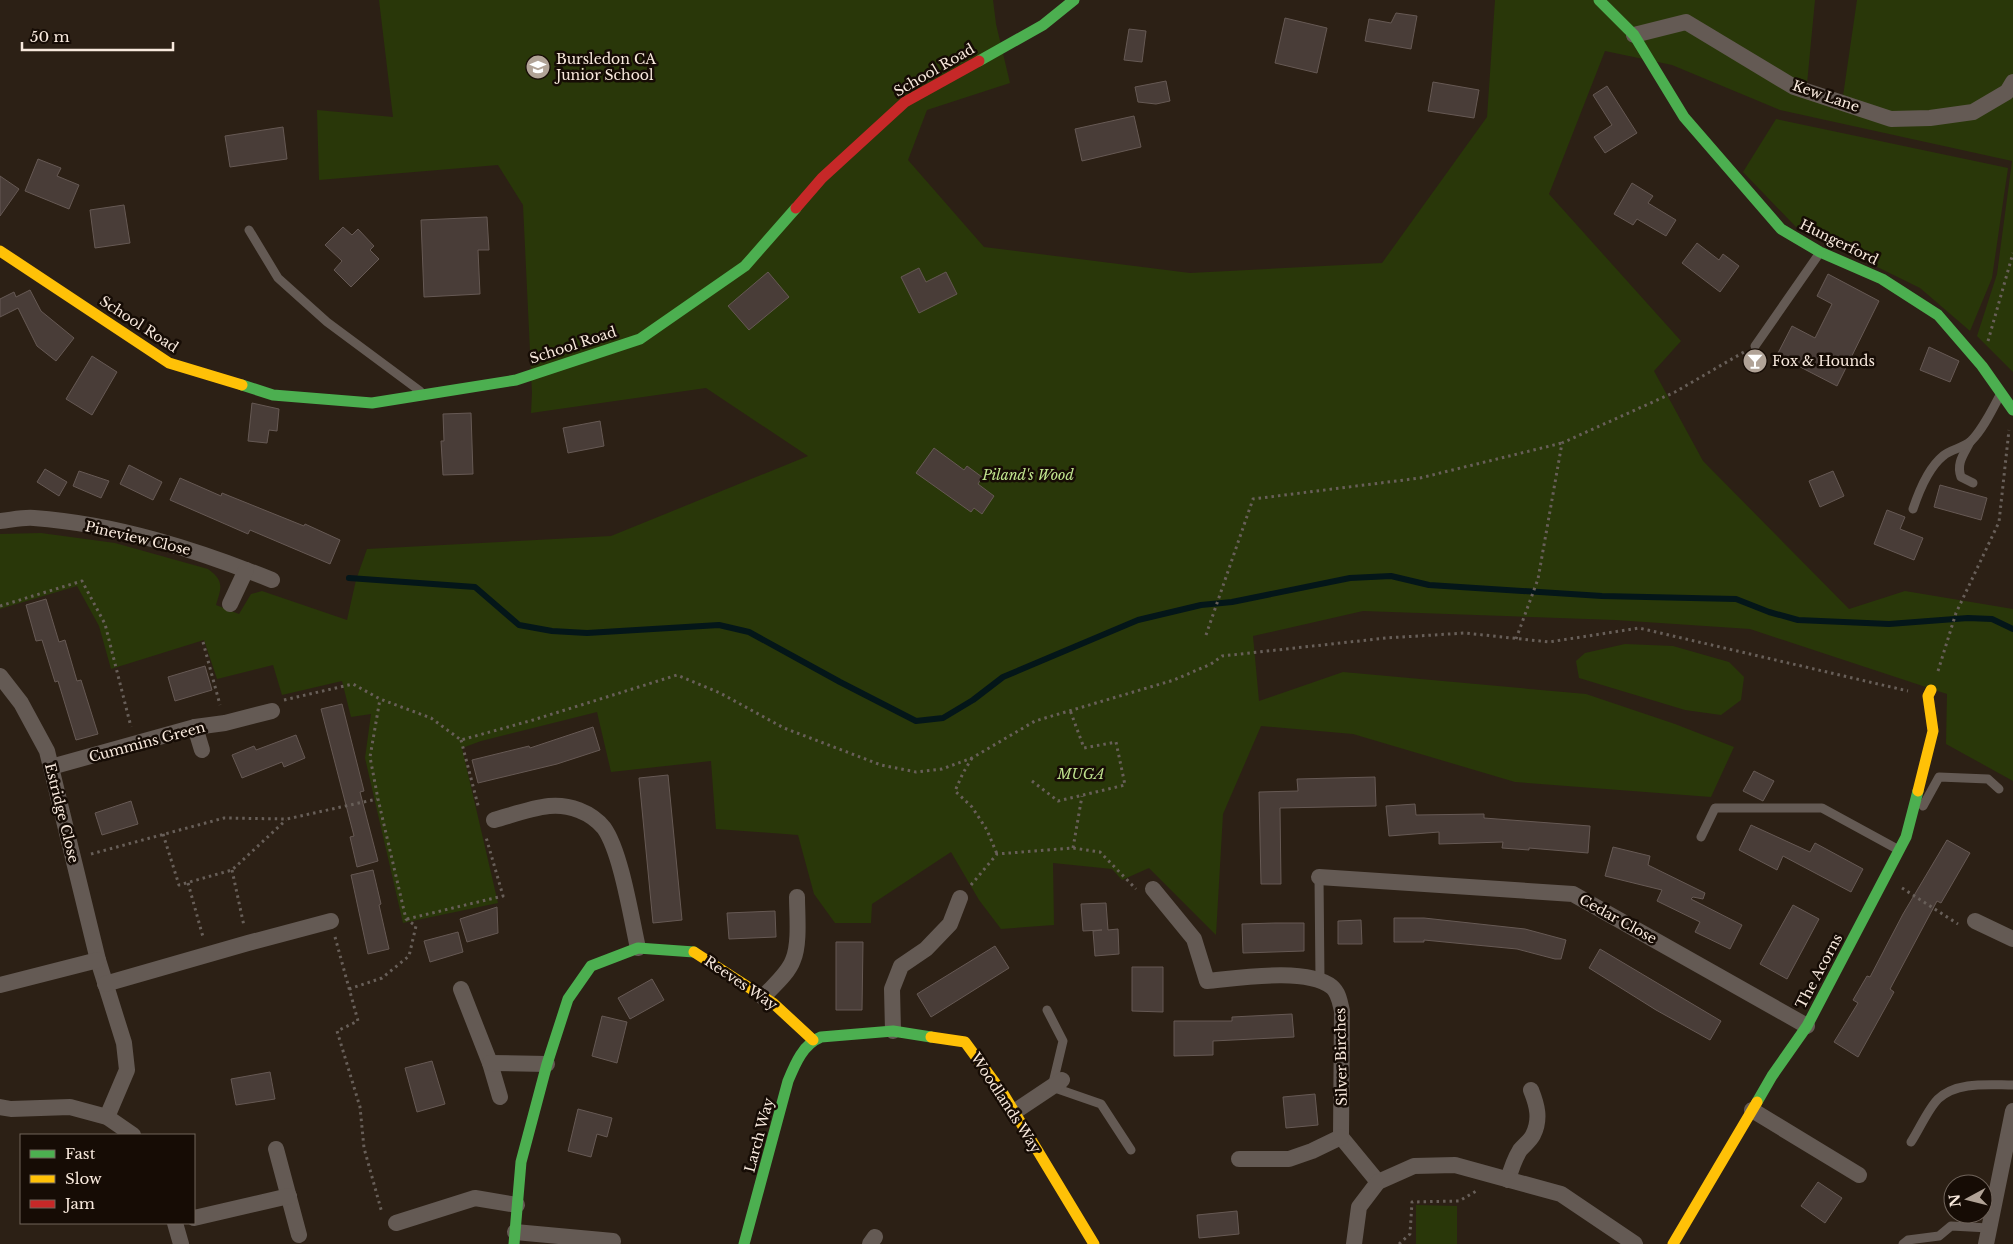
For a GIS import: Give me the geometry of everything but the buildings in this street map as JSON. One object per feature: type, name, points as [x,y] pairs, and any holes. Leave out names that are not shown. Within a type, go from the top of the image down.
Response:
[{"type":"street","name":"School Road","points":[[0,250],[169,364],[274,395],[372,403],[516,380],[640,340],[745,266],[822,178],[905,102],[1043,25],[1074,0]]},
{"type":"street","points":[[1599,0],[1634,35]]},
{"type":"street","name":"Kew Lane","points":[[1634,35],[1686,22],[1794,86],[1891,119],[1930,118],[1973,112],[2007,92],[2013,82]]},
{"type":"street","name":"Hungerford","points":[[1634,35],[1684,117],[1781,229],[1820,252],[1882,279],[1938,315],[1982,366],[2012,409]]},
{"type":"street","name":"Pineview Close","points":[[0,521],[32,518],[127,533],[181,546],[272,580]]},
{"type":"street","points":[[230,604],[246,570]]},
{"type":"street","name":"Estridge Close","points":[[0,676],[20,703],[47,751],[98,960],[124,1043],[127,1070],[107,1117]]},
{"type":"street","name":"The Acorns","points":[[1673,1244],[1772,1076],[1807,1026],[1906,837],[1933,731],[1930,693]]},
{"type":"street","name":"Cummins Green","points":[[51,767],[195,727],[225,723],[272,711]]},
{"type":"street","points":[[195,727],[202,750]]},
{"type":"street","points":[[488,820],[550,806],[574,808],[589,815],[603,827],[612,843],[638,948]]},
{"type":"street","name":"Cedar Close","points":[[1319,877],[1573,894],[1807,1026]]},
{"type":"street","points":[[1153,889],[1194,939],[1207,980],[1294,976],[1308,976],[1320,980]]},
{"type":"street","points":[[764,997],[794,960],[796,950],[797,897]]},
{"type":"street","points":[[893,1031],[892,989],[901,966],[926,949],[950,924],[960,898]]},
{"type":"street","points":[[105,984],[331,921]]},
{"type":"street","points":[[1975,921],[2013,939]]},
{"type":"street","name":"Reeves Way","points":[[613,1241],[514,1238],[521,1162],[547,1064],[568,999],[591,966],[638,948],[693,951],[764,997],[795,1022],[813,1040]]},
{"type":"street","points":[[0,985],[98,960]]},
{"type":"street","name":"Silver Birches","points":[[1320,980],[1333,988],[1339,998],[1342,1011],[1341,1137]]},
{"type":"street","points":[[461,989],[490,1063],[500,1097]]},
{"type":"street","name":"Woodlands Way","points":[[813,1040],[821,1037],[893,1031],[965,1042],[1004,1095],[1094,1244]]},
{"type":"street","name":"Larch Way","points":[[744,1244],[788,1081],[798,1058],[813,1040]]},
{"type":"street","points":[[490,1063],[547,1064]]},
{"type":"street","points":[[1014,1112],[1057,1084]]},
{"type":"street","points":[[1502,1178],[1532,1136],[1538,1119],[1538,1107],[1531,1090]]},
{"type":"street","points":[[0,1107],[12,1109],[70,1107],[107,1117],[132,1134]]},
{"type":"street","points":[[1752,1110],[1859,1175]]},
{"type":"street","points":[[1988,1236],[2013,1111]]},
{"type":"street","points":[[1239,1159],[1289,1159],[1312,1151],[1341,1137],[1378,1182]]},
{"type":"street","points":[[276,1149],[299,1235]]},
{"type":"street","points":[[1354,1244],[1359,1207],[1378,1182],[1414,1166],[1455,1165],[1561,1194],[1635,1244]]},
{"type":"street","points":[[195,1218],[289,1196]]},
{"type":"street","points":[[396,1223],[475,1198],[517,1205]]},
{"type":"street","points":[[175,1224],[181,1244]]},
{"type":"lane","points":[[250,230],[278,278],[327,322],[424,395]]},
{"type":"lane","points":[[1755,346],[1820,252]]},
{"type":"lane","points":[[1973,483],[1961,477],[1959,462],[2002,393]]},
{"type":"lane","points":[[1913,509],[1920,486],[1943,456],[1970,442]]},
{"type":"lane","points":[[1906,837],[1939,778],[1988,779],[2000,789]]},
{"type":"lane","points":[[1701,837],[1716,808],[1822,808],[1899,850]]},
{"type":"lane","points":[[1319,877],[1320,980]]},
{"type":"lane","points":[[1047,1010],[1063,1042],[1057,1084],[1101,1104],[1131,1150]]},
{"type":"lane","points":[[1911,1142],[1937,1100],[1951,1090],[1977,1085],[2013,1085]]},
{"type":"lane","points":[[1903,1244],[1908,1240],[1939,1236],[1952,1226],[1988,1236]]},
{"type":"path","points":[[1982,366],[1991,325],[2013,253]]},
{"type":"path","points":[[1206,635],[1253,499],[1420,478],[1562,443],[1675,392],[1755,346]]},
{"type":"path","points":[[461,740],[533,720],[676,675],[720,693],[784,728],[881,765],[916,772],[942,769],[972,758],[1034,721],[1174,680],[1211,664],[1222,656],[1386,638],[1465,633],[1549,642],[1639,628],[1930,693],[1956,613],[1999,522],[2012,409]]},
{"type":"path","points":[[1516,639],[1538,578],[1562,443]]},
{"type":"path","points":[[0,606],[82,581],[105,624],[135,744]]},
{"type":"path","points":[[203,642],[225,723]]},
{"type":"path","points":[[272,711],[280,701],[353,684],[380,699],[431,718],[461,740],[488,820],[503,896],[406,919]]},
{"type":"path","points":[[350,989],[382,978],[409,956],[416,926],[406,919],[370,757],[380,699]]},
{"type":"path","points":[[1032,781],[1058,801],[1125,785],[1116,742],[1084,748],[1070,710]]},
{"type":"path","points":[[972,758],[955,790],[972,807],[987,830],[997,854]]},
{"type":"path","points":[[1074,848],[1082,796]]},
{"type":"path","points":[[73,859],[224,818],[287,819],[378,799]]},
{"type":"path","points":[[163,834],[180,885],[232,870],[287,819]]},
{"type":"path","points":[[960,898],[997,854],[1074,848],[1100,852],[1140,894],[1153,889]]},
{"type":"path","points":[[232,870],[248,943]]},
{"type":"path","points":[[1885,876],[1960,925],[1975,921]]},
{"type":"path","points":[[188,882],[208,956]]},
{"type":"path","points":[[331,921],[358,1021],[337,1031],[360,1107],[364,1148],[386,1227],[396,1223]]},
{"type":"path","points":[[1399,1244],[1410,1234],[1412,1202],[1459,1202],[1502,1178]]},
{"type":"green space","name":"Piland's Wood","points":[[379,0],[993,0],[996,24],[1010,83],[927,110],[908,160],[984,247],[1190,273],[1382,263],[1487,117],[1495,0],[1815,0],[1807,84],[1843,96],[1857,0],[2013,0],[2013,372],[1977,336],[1997,274],[2012,161],[1780,110],[1672,65],[1605,51],[1549,194],[1681,341],[1654,371],[1703,461],[1849,609],[1905,591],[2013,609],[2013,781],[1946,744],[1947,694],[1750,629],[1615,620],[1363,611],[1253,636],[1259,701],[1343,672],[1586,694],[1675,724],[1734,747],[1711,797],[1515,782],[1353,734],[1261,726],[1223,814],[1216,935],[1149,868],[1122,880],[1112,869],[1053,863],[1054,925],[1001,929],[979,900],[951,852],[872,904],[871,923],[835,923],[814,894],[798,835],[716,829],[711,761],[611,772],[597,712],[481,741],[462,748],[498,903],[403,923],[365,758],[371,714],[351,717],[342,681],[282,695],[273,665],[217,679],[204,640],[111,669],[99,626],[77,586],[0,609],[0,534],[41,533],[115,543],[208,569],[217,577],[220,585],[216,605],[239,614],[251,594],[262,591],[347,620],[356,580],[367,549],[611,536],[808,456],[706,388],[531,413],[532,393],[523,205],[498,165],[319,180],[317,110],[393,117]]},
{"type":"green space","points":[[1776,119],[2008,168],[1992,278],[1970,331],[1920,288],[1796,227],[1743,172]]},
{"type":"green space","points":[[1625,644],[1673,646],[1729,662],[1744,677],[1741,700],[1721,715],[1685,710],[1579,678],[1576,661],[1585,653]]},
{"type":"green space","points":[[1416,1205],[1457,1206],[1457,1244],[1416,1244]]},
{"type":"waterway","points":[[349,578],[475,587],[519,625],[552,631],[587,633],[719,625],[749,632],[916,721],[943,718],[973,700],[1003,677],[1138,620],[1201,605],[1232,602],[1350,578],[1391,576],[1429,585],[1602,596],[1736,599],[1769,612],[1798,620],[1889,624],[1968,618],[1992,619],[2013,629]]},
{"type":"traffic: fast","points":[[979,61],[1043,25],[1074,0]]},
{"type":"traffic: fast","points":[[1599,0],[1634,35],[1684,117],[1781,229],[1820,252],[1882,279],[1938,315],[1982,366],[2013,410]]},
{"type":"traffic: fast","points":[[242,385],[273,395],[372,403],[516,380],[640,339],[745,266],[796,208]]},
{"type":"traffic: fast","points":[[1757,1102],[1772,1076],[1807,1026],[1906,837],[1918,791]]},
{"type":"traffic: fast","points":[[514,1244],[521,1162],[547,1064],[568,999],[591,966],[638,948],[694,952]]},
{"type":"traffic: fast","points":[[744,1244],[788,1081],[797,1061],[809,1044],[821,1037],[893,1031],[931,1037]]},
{"type":"traffic: slow","points":[[0,251],[169,363],[242,385]]},
{"type":"traffic: slow","points":[[1918,791],[1933,731],[1928,696],[1931,690]]},
{"type":"traffic: slow","points":[[694,952],[773,1003],[813,1040]]},
{"type":"traffic: slow","points":[[931,1037],[965,1042],[1004,1095],[1094,1244]]},
{"type":"traffic: slow","points":[[1673,1244],[1757,1102]]},
{"type":"traffic: jam","points":[[796,208],[822,178],[905,102],[979,61]]},
{"type":"place","name":"Bursledon CA Junior School","points":[[538,67]]},
{"type":"place","name":"Fox & Hounds","points":[[1755,361]]},
{"type":"park label","name":"MUGA","points":[[1081,774]]}]
